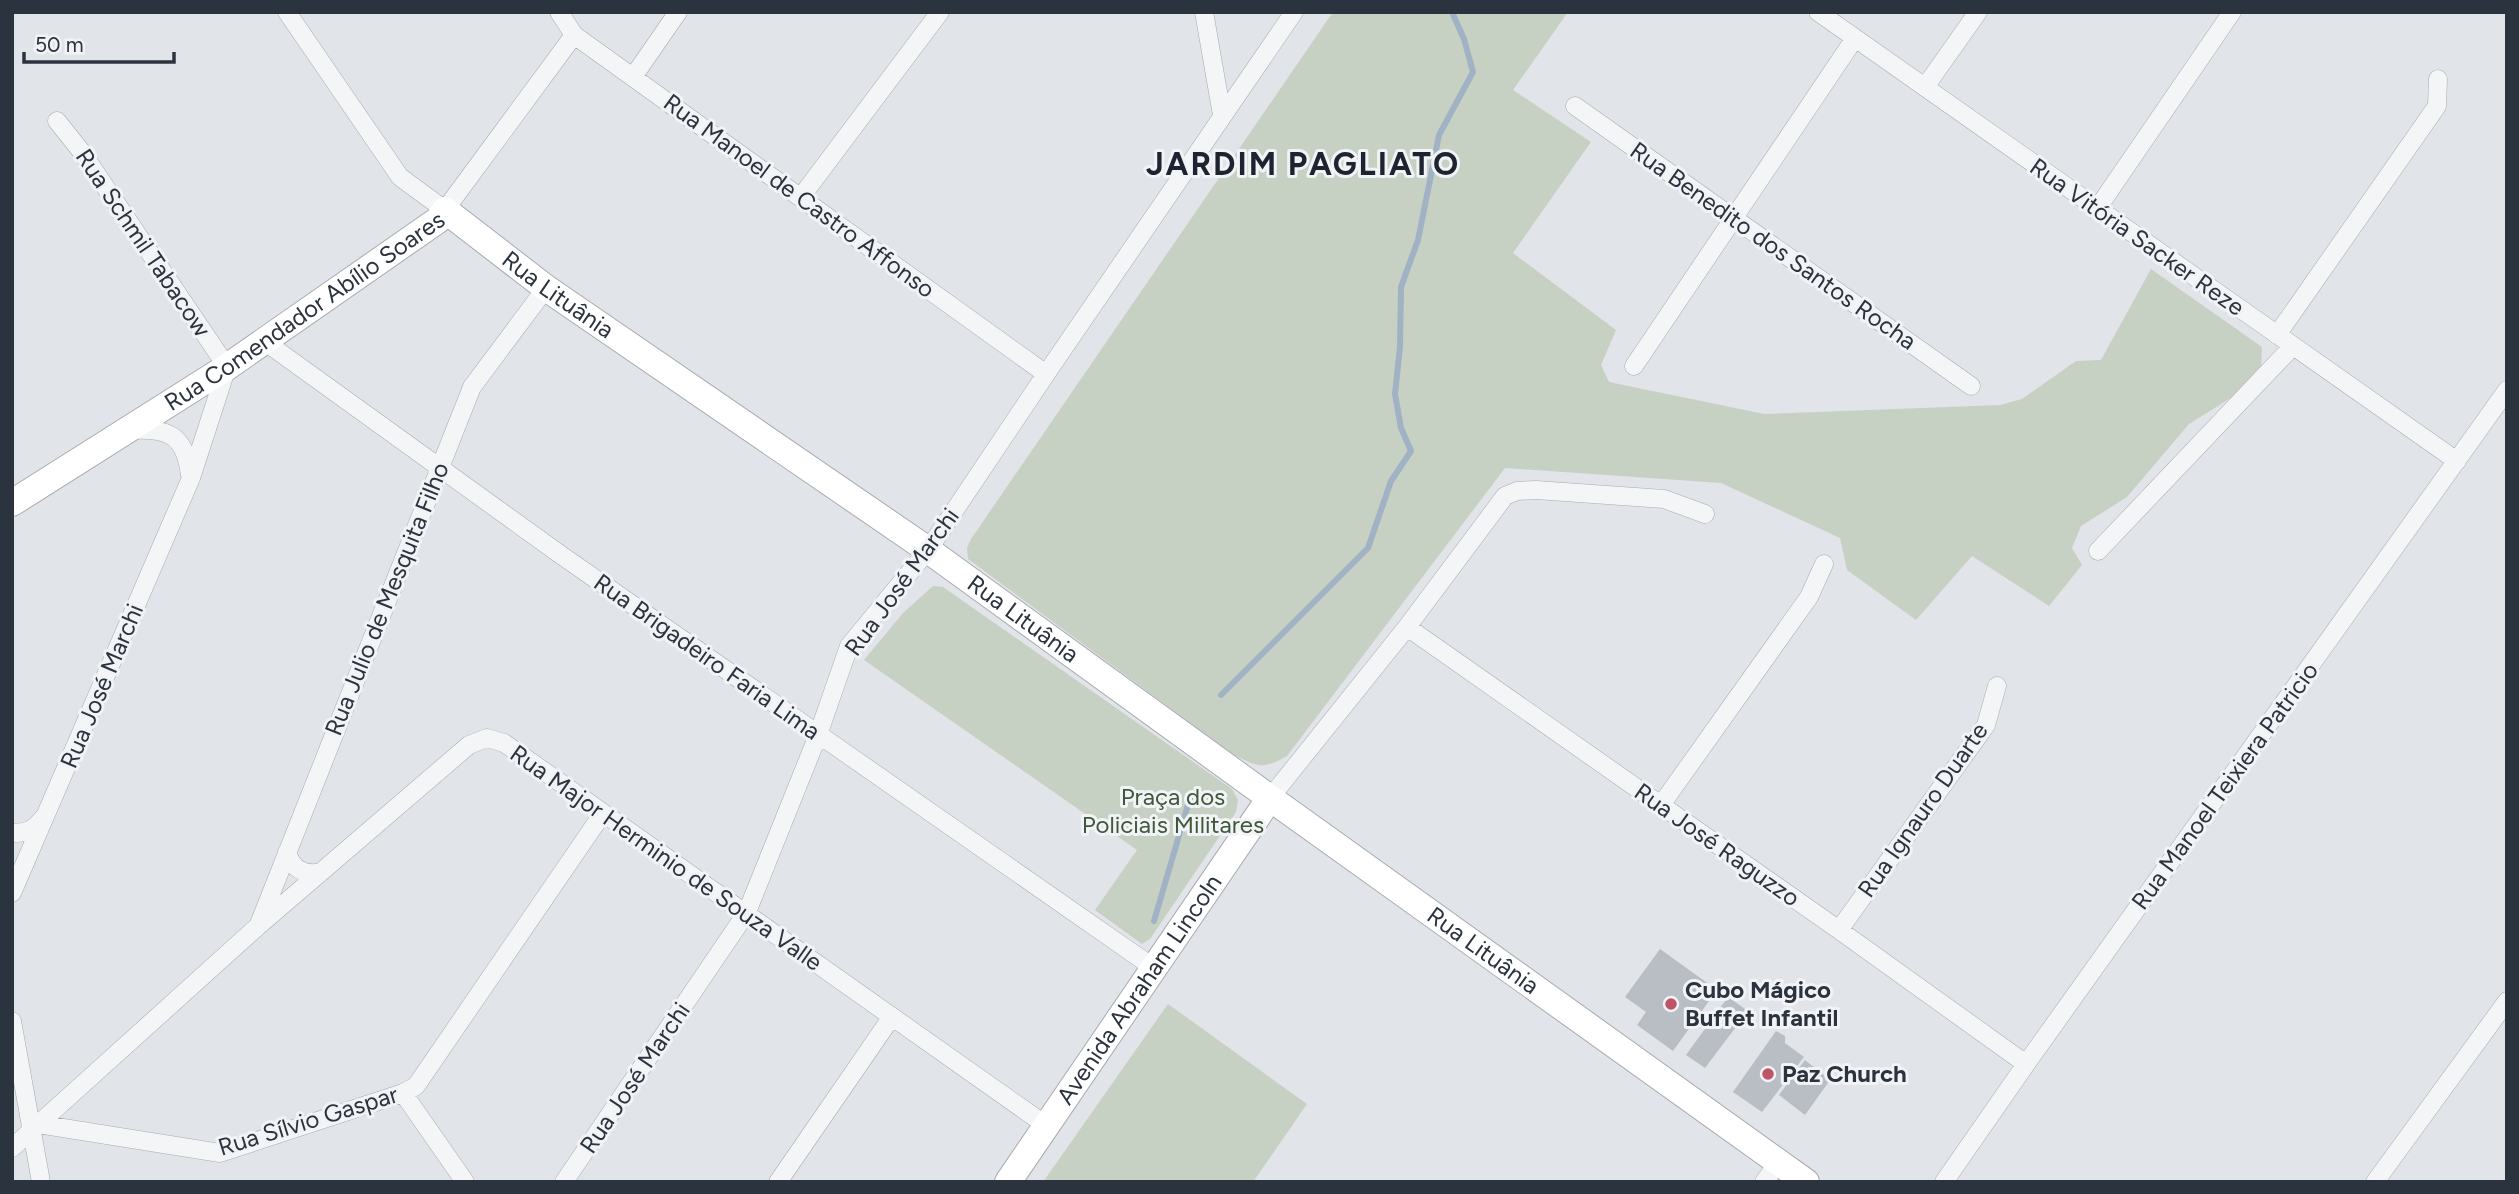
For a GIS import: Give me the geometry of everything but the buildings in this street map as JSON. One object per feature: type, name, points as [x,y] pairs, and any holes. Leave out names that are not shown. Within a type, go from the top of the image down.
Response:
[{"type":"street","name":"Rua Lituânia","points":[[287,12],[400,177],[546,288],[928,550],[1270,798],[1771,1172],[1806,1182]]},
{"type":"street","name":"Rua Manoel de Castro Affonso","points":[[559,12],[574,35],[1046,374]]},
{"type":"street","points":[[633,77],[678,12]]},
{"type":"street","points":[[801,197],[940,12]]},
{"type":"street","points":[[1204,12],[1222,115]]},
{"type":"street","name":"Rua José Marchi","points":[[565,1182],[747,912],[818,735],[849,646],[928,550],[1294,12]]},
{"type":"street","name":"Rua Vitória Sacker Reze","points":[[1818,12],[2457,461]]},
{"type":"street","points":[[1925,87],[1978,12]]},
{"type":"street","points":[[2097,209],[2232,12]]},
{"type":"street","name":"Rua Comendador Abílio Soares","points":[[12,503],[227,367],[438,220],[574,35]]},
{"type":"street","points":[[1634,366],[1855,38]]},
{"type":"street","points":[[2277,335],[2437,106],[2438,79]]},
{"type":"street","name":"Rua Benedito dos Santos Rocha","points":[[1575,106],[1971,386]]},
{"type":"street","name":"Rua Schmil Tabacow","points":[[57,121],[81,151],[227,367]]},
{"type":"street","name":"Rua Julio de Mesquita Filho","points":[[257,927],[472,387],[546,288]]},
{"type":"street","name":"Rua Brigadeiro Faria Lima","points":[[264,341],[439,468],[1154,968]]},
{"type":"street","points":[[2098,551],[2293,346]]},
{"type":"street","name":"Rua José Marchi","points":[[12,893],[191,478],[227,367]]},
{"type":"street","name":"Rua Manoel Teixiera Patricio","points":[[1944,1182],[2507,390]]},
{"type":"street","points":[[130,430],[156,429],[177,439],[187,453],[191,478]]},
{"type":"street","points":[[1270,798],[1407,627],[1505,496],[1517,491],[1664,499],[1705,514]]},
{"type":"street","points":[[1661,805],[1809,597],[1824,564]]},
{"type":"street","name":"Rua José Raguzzo","points":[[1407,627],[2026,1064]]},
{"type":"street","name":"Rua Ignauro Duarte","points":[[1839,930],[1986,725],[1997,686]]},
{"type":"street","name":"Rua Major Herminio de Souza Valle","points":[[12,1148],[257,927],[469,745],[486,738],[504,743],[1047,1126]]},
{"type":"street","name":"Avenida Abraham Lincoln","points":[[1008,1182],[1270,798]]},
{"type":"street","points":[[12,832],[26,833],[36,828],[50,810]]},
{"type":"street","name":"Rua Sílvio Gaspar","points":[[35,1127],[220,1153],[402,1093],[415,1086],[603,813]]},
{"type":"street","points":[[12,852],[23,869]]},
{"type":"street","points":[[287,852],[290,863],[300,871],[312,875],[321,872]]},
{"type":"street","points":[[2375,1182],[2507,1001]]},
{"type":"street","points":[[778,1182],[891,1018]]},
{"type":"street","points":[[12,1021],[35,1127],[41,1182]]},
{"type":"street","points":[[402,1093],[465,1182]]},
{"type":"green space","points":[[1333,12],[1568,12],[1513,90],[1591,142],[1513,253],[1616,330],[1601,365],[1609,382],[1764,414],[2000,405],[2022,399],[2076,361],[2101,360],[2151,269],[2262,347],[2261,368],[2237,394],[2189,424],[2127,497],[2081,526],[2072,548],[2082,565],[2049,606],[1972,556],[1916,620],[1847,570],[1840,538],[1721,483],[1505,468],[1287,756],[1271,764],[1253,764],[1231,753],[968,559],[967,548]]},
{"type":"green space","name":"Praça dos Policiais Militares","points":[[933,586],[943,587],[1232,789],[1238,800],[1236,812],[1150,939],[1142,944],[1095,910],[1137,850],[864,660],[903,613]]},
{"type":"green space","points":[[1168,1004],[1307,1104],[1253,1182],[1043,1182]]},
{"type":"waterway","points":[[1221,695],[1368,548],[1391,481],[1411,451],[1401,428],[1395,394],[1400,347],[1401,287],[1418,240],[1439,135],[1473,72],[1464,39],[1452,12]]},
{"type":"waterway","points":[[1154,921],[1190,798]]},
{"type":"place","name":"Cubo Mágico Buffet Infantil","points":[[1671,1004]]},
{"type":"place","name":"Paz Church","points":[[1768,1074]]},
{"type":"district","name":"JARDIM PAGLIATO","points":[[1303,164]]}]
